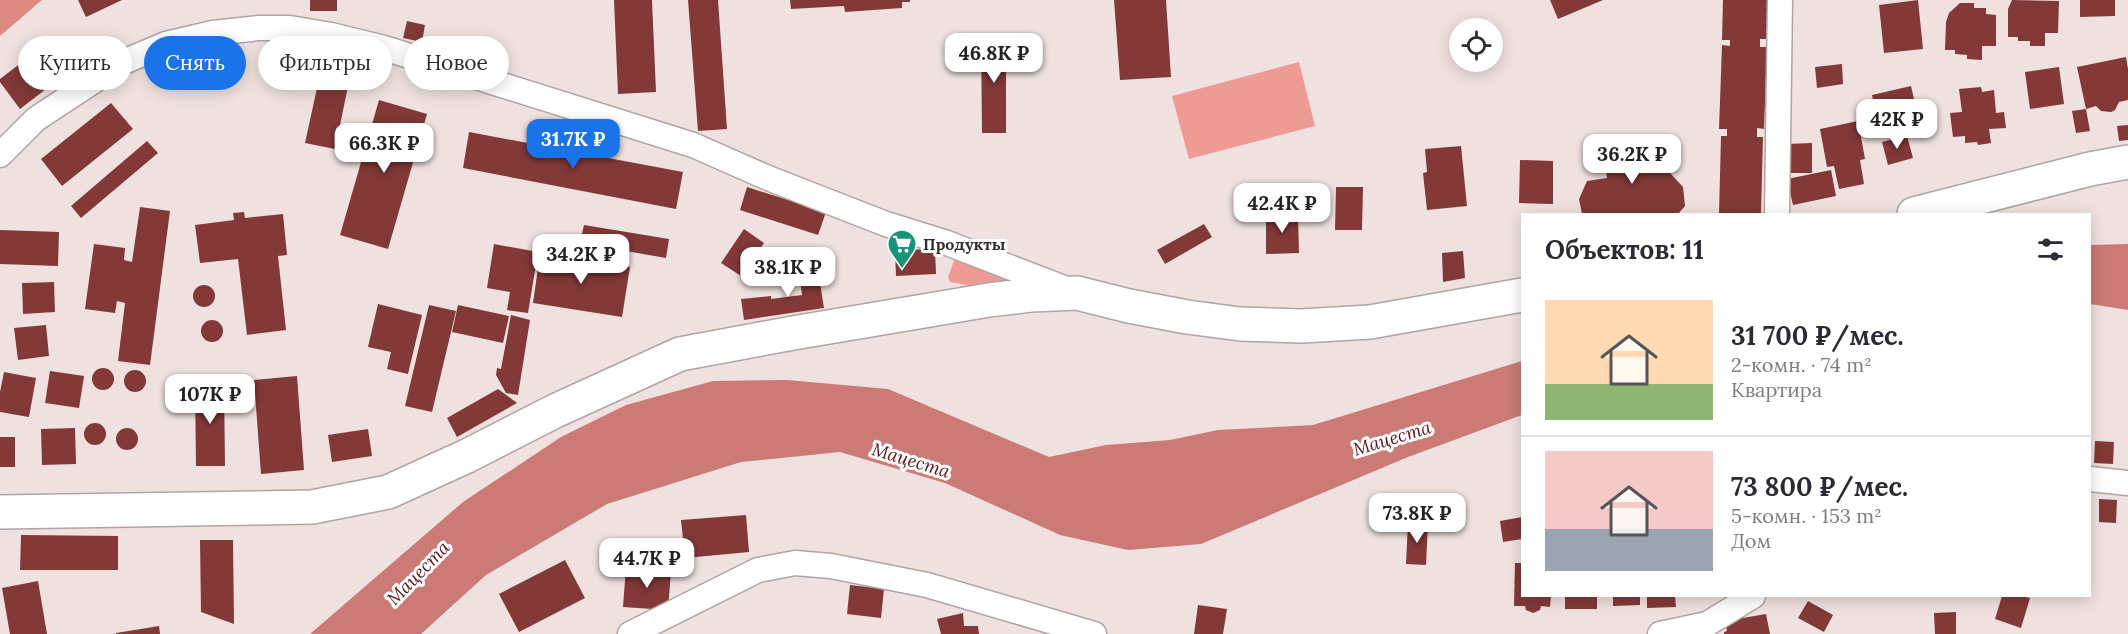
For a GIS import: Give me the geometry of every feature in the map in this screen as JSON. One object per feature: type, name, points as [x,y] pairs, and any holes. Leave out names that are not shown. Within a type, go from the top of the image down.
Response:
[{"type":"main road","points":[[1918,213],[2090,169],[2128,162]]},
{"type":"main road","points":[[0,512],[312,507],[347,501],[388,492],[410,483],[555,411],[680,354],[988,300],[1077,293],[1187,317],[1240,324],[1301,326],[1370,322],[1521,295]]},
{"type":"street","points":[[1777,213],[1780,0]]},
{"type":"street","points":[[0,154],[36,119],[121,63],[166,44],[213,33],[259,28],[290,28],[384,48],[693,145],[768,178],[865,216],[947,243],[1077,293]]},
{"type":"street","points":[[2091,479],[2128,483]]},
{"type":"street","points":[[630,634],[758,570],[795,563],[831,566],[927,585],[1094,634]]},
{"type":"street","points":[[1660,634],[1707,624],[1751,597]]},
{"type":"shaded area","points":[[0,0],[42,0],[0,36]]},
{"type":"shaded area","points":[[1299,62],[1315,126],[1189,159],[1172,96]]},
{"type":"shaded area","points":[[955,258],[1019,283],[972,286],[950,282],[948,277]]},
{"type":"water","points":[[2128,244],[2128,310],[2091,304],[2091,245]]},
{"type":"water","name":"Мацеста","points":[[1521,361],[1521,415],[1408,457],[1201,544],[1128,550],[1060,535],[945,483],[840,452],[741,462],[607,504],[486,575],[421,634],[310,634],[463,502],[561,437],[626,405],[713,381],[787,380],[888,389],[1049,457],[1106,445],[1170,440],[1218,430],[1313,425]]},
{"type":"building","points":[[78,0],[122,0],[86,17]]},
{"type":"building","points":[[310,0],[337,0],[337,11],[310,11]]},
{"type":"building","points":[[614,0],[652,0],[656,92],[618,94]]},
{"type":"building","points":[[688,0],[718,0],[727,129],[698,131]]},
{"type":"building","points":[[790,0],[910,0],[910,2],[902,2],[902,8],[845,12],[844,6],[791,9]]},
{"type":"building","points":[[1114,0],[1166,0],[1171,77],[1120,80]]},
{"type":"building","points":[[1550,0],[1603,0],[1558,19]]},
{"type":"building","points":[[1723,0],[1769,0],[1768,39],[1760,39],[1760,47],[1767,47],[1764,129],[1757,128],[1757,137],[1763,137],[1761,213],[1719,213],[1721,136],[1727,136],[1727,129],[1719,129],[1722,45],[1730,46],[1730,40],[1722,40]]},
{"type":"building","points":[[1918,0],[1923,49],[1884,53],[1879,5]]},
{"type":"building","points":[[2012,0],[2059,1],[2058,33],[2045,33],[2045,46],[2030,46],[2030,41],[2018,41],[2018,37],[2008,37],[2008,9]]},
{"type":"building","points":[[2080,0],[2115,0],[2115,16],[2080,17]]},
{"type":"building","points":[[1960,3],[1974,3],[1974,8],[1986,8],[1986,14],[1996,15],[1996,46],[1982,46],[1982,60],[1967,59],[1967,55],[1955,54],[1955,50],[1945,50],[1946,22],[1949,13]]},
{"type":"building","points":[[407,21],[425,25],[423,36],[404,36],[403,38]]},
{"type":"building","points":[[981,36],[1006,36],[1006,133],[982,133]]},
{"type":"building","points":[[2126,57],[2128,100],[2119,102],[2115,110],[2111,112],[2101,111],[2096,106],[2086,109],[2077,67]]},
{"type":"building","points":[[1842,64],[1843,84],[1817,88],[1815,67]]},
{"type":"building","points":[[18,65],[18,90],[45,90],[20,109],[0,79]]},
{"type":"building","points":[[2059,67],[2064,104],[2030,109],[2025,72]]},
{"type":"building","points":[[1911,86],[1920,125],[1881,134],[1872,95]]},
{"type":"building","points":[[1981,87],[1982,92],[1994,90],[1996,113],[2004,112],[2006,128],[1989,129],[1991,143],[1978,145],[1977,142],[1965,143],[1965,136],[1953,137],[1950,113],[1962,112],[1959,89]]},
{"type":"building","points":[[317,90],[347,90],[335,149],[305,143]]},
{"type":"building","points":[[379,100],[427,114],[388,249],[340,235]]},
{"type":"building","points":[[111,103],[133,129],[62,186],[41,159]]},
{"type":"building","points":[[2086,109],[2090,131],[2076,133],[2072,111]]},
{"type":"building","points":[[1858,121],[1865,159],[1860,160],[1864,184],[1839,189],[1834,166],[1827,167],[1820,129]]},
{"type":"building","points":[[2128,125],[2128,140],[2119,141],[2117,126]]},
{"type":"building","points":[[469,132],[683,172],[676,209],[463,168]]},
{"type":"building","points":[[1907,136],[1913,158],[1888,165],[1882,142]]},
{"type":"building","points":[[1649,139],[1654,173],[1669,172],[1683,187],[1685,206],[1679,213],[1582,213],[1579,199],[1587,181],[1607,178],[1603,147]]},
{"type":"building","points":[[147,141],[158,153],[81,218],[71,206]]},
{"type":"building","points":[[1812,143],[1812,173],[1787,173],[1786,144]]},
{"type":"building","points":[[1461,146],[1467,206],[1427,210],[1423,173],[1427,172],[1425,149]]},
{"type":"building","points":[[1520,160],[1553,161],[1553,204],[1519,203]]},
{"type":"building","points":[[1831,170],[1836,196],[1793,205],[1787,179]]},
{"type":"building","points":[[747,187],[826,212],[818,235],[740,210]]},
{"type":"building","points":[[1336,187],[1363,187],[1362,230],[1335,230]]},
{"type":"building","points":[[140,207],[170,211],[150,365],[118,361],[125,303],[117,301],[115,313],[85,309],[94,244],[125,248],[124,260],[132,262]]},
{"type":"building","points":[[244,212],[245,218],[283,214],[287,255],[278,256],[286,330],[247,335],[238,259],[200,263],[195,225],[234,220],[233,213]]},
{"type":"building","points":[[1266,214],[1298,214],[1299,253],[1266,254]]},
{"type":"building","points":[[1204,224],[1212,237],[1165,264],[1157,250]]},
{"type":"building","points":[[584,225],[669,239],[666,258],[580,243]]},
{"type":"building","points":[[744,229],[764,243],[741,276],[721,263]]},
{"type":"building","points":[[0,230],[59,232],[58,266],[0,264]]},
{"type":"building","points":[[494,244],[538,252],[528,313],[507,310],[510,292],[487,288]]},
{"type":"building","points":[[935,249],[936,274],[896,276],[895,250]]},
{"type":"building","points":[[1463,251],[1465,278],[1443,282],[1442,253]]},
{"type":"building","points":[[540,254],[630,267],[622,317],[533,303]]},
{"type":"building","points":[[817,264],[824,308],[744,320],[741,299],[771,296],[771,299],[802,295],[798,266]]},
{"type":"building","points":[[54,282],[55,312],[23,314],[22,283]]},
{"type":"building","points":[[204,285],[212,288],[215,296],[212,304],[204,307],[196,304],[193,296],[196,288]]},
{"type":"building","points":[[378,304],[422,315],[408,374],[387,369],[391,352],[368,347]]},
{"type":"building","points":[[429,305],[456,311],[432,412],[405,406]]},
{"type":"building","points":[[458,305],[509,316],[503,343],[452,332]]},
{"type":"building","points":[[511,315],[530,320],[518,395],[506,393],[496,375],[497,368],[501,369]]},
{"type":"building","points":[[212,320],[220,323],[223,331],[220,339],[212,342],[204,339],[201,331],[204,323]]},
{"type":"building","points":[[46,325],[49,356],[18,360],[14,328]]},
{"type":"building","points":[[103,368],[111,371],[114,379],[111,387],[103,390],[95,387],[92,379],[95,371]]},
{"type":"building","points":[[135,370],[143,373],[146,381],[143,389],[135,392],[127,389],[124,381],[127,373]]},
{"type":"building","points":[[50,371],[84,376],[79,408],[45,403]]},
{"type":"building","points":[[4,372],[36,378],[29,417],[0,412],[0,392]]},
{"type":"building","points":[[297,376],[304,470],[261,474],[254,380]]},
{"type":"building","points":[[195,384],[224,384],[225,466],[196,466]]},
{"type":"building","points":[[498,389],[517,403],[457,437],[447,418]]},
{"type":"building","points":[[95,423],[103,426],[106,434],[103,442],[95,445],[87,442],[84,434],[87,426]]},
{"type":"building","points":[[75,428],[76,464],[42,465],[41,429]]},
{"type":"building","points":[[127,428],[135,431],[138,439],[135,447],[127,450],[119,447],[116,439],[119,431]]},
{"type":"building","points":[[368,429],[372,456],[332,462],[328,435]]},
{"type":"building","points":[[0,437],[15,437],[15,467],[0,467]]},
{"type":"building","points":[[2095,441],[2114,442],[2113,464],[2094,463]]},
{"type":"building","points":[[2099,499],[2117,500],[2116,523],[2099,522]]},
{"type":"building","points":[[746,515],[749,552],[685,558],[681,520]]},
{"type":"building","points":[[1521,517],[1521,539],[1503,542],[1500,521]]},
{"type":"building","points":[[1408,522],[1428,523],[1426,565],[1406,564]]},
{"type":"building","points":[[21,535],[118,536],[118,570],[20,570]]},
{"type":"building","points":[[200,540],[233,540],[234,624],[201,612]]},
{"type":"building","points":[[565,560],[585,598],[519,632],[499,594]]},
{"type":"building","points":[[1515,563],[1521,563],[1521,597],[1551,597],[1550,607],[1541,606],[1540,610],[1533,613],[1526,610],[1525,606],[1514,606]]},
{"type":"building","points":[[626,567],[671,571],[668,610],[623,607]]},
{"type":"building","points":[[38,581],[47,634],[10,634],[2,588]]},
{"type":"building","points":[[850,585],[884,589],[881,618],[847,614]]},
{"type":"building","points":[[1565,597],[1597,597],[1597,609],[1565,609]]},
{"type":"building","points":[[1613,597],[1640,597],[1640,605],[1613,606]]},
{"type":"building","points":[[1647,597],[1675,597],[1676,607],[1647,608]]},
{"type":"building","points":[[2002,597],[2030,598],[2021,628],[1995,619]]},
{"type":"building","points":[[1808,601],[1833,615],[1824,632],[1798,618]]},
{"type":"building","points":[[1198,605],[1227,609],[1223,634],[1194,634]]},
{"type":"building","points":[[1956,612],[1956,634],[1935,634],[1934,613]]},
{"type":"building","points":[[963,613],[964,626],[978,626],[979,634],[941,634],[937,619]]},
{"type":"building","points":[[1766,614],[1770,634],[1724,634],[1727,631],[1725,621]]},
{"type":"building","points":[[159,626],[160,634],[116,634],[116,633]]},
{"type":"place","name":"Продукты","points":[[902,270]]}]
